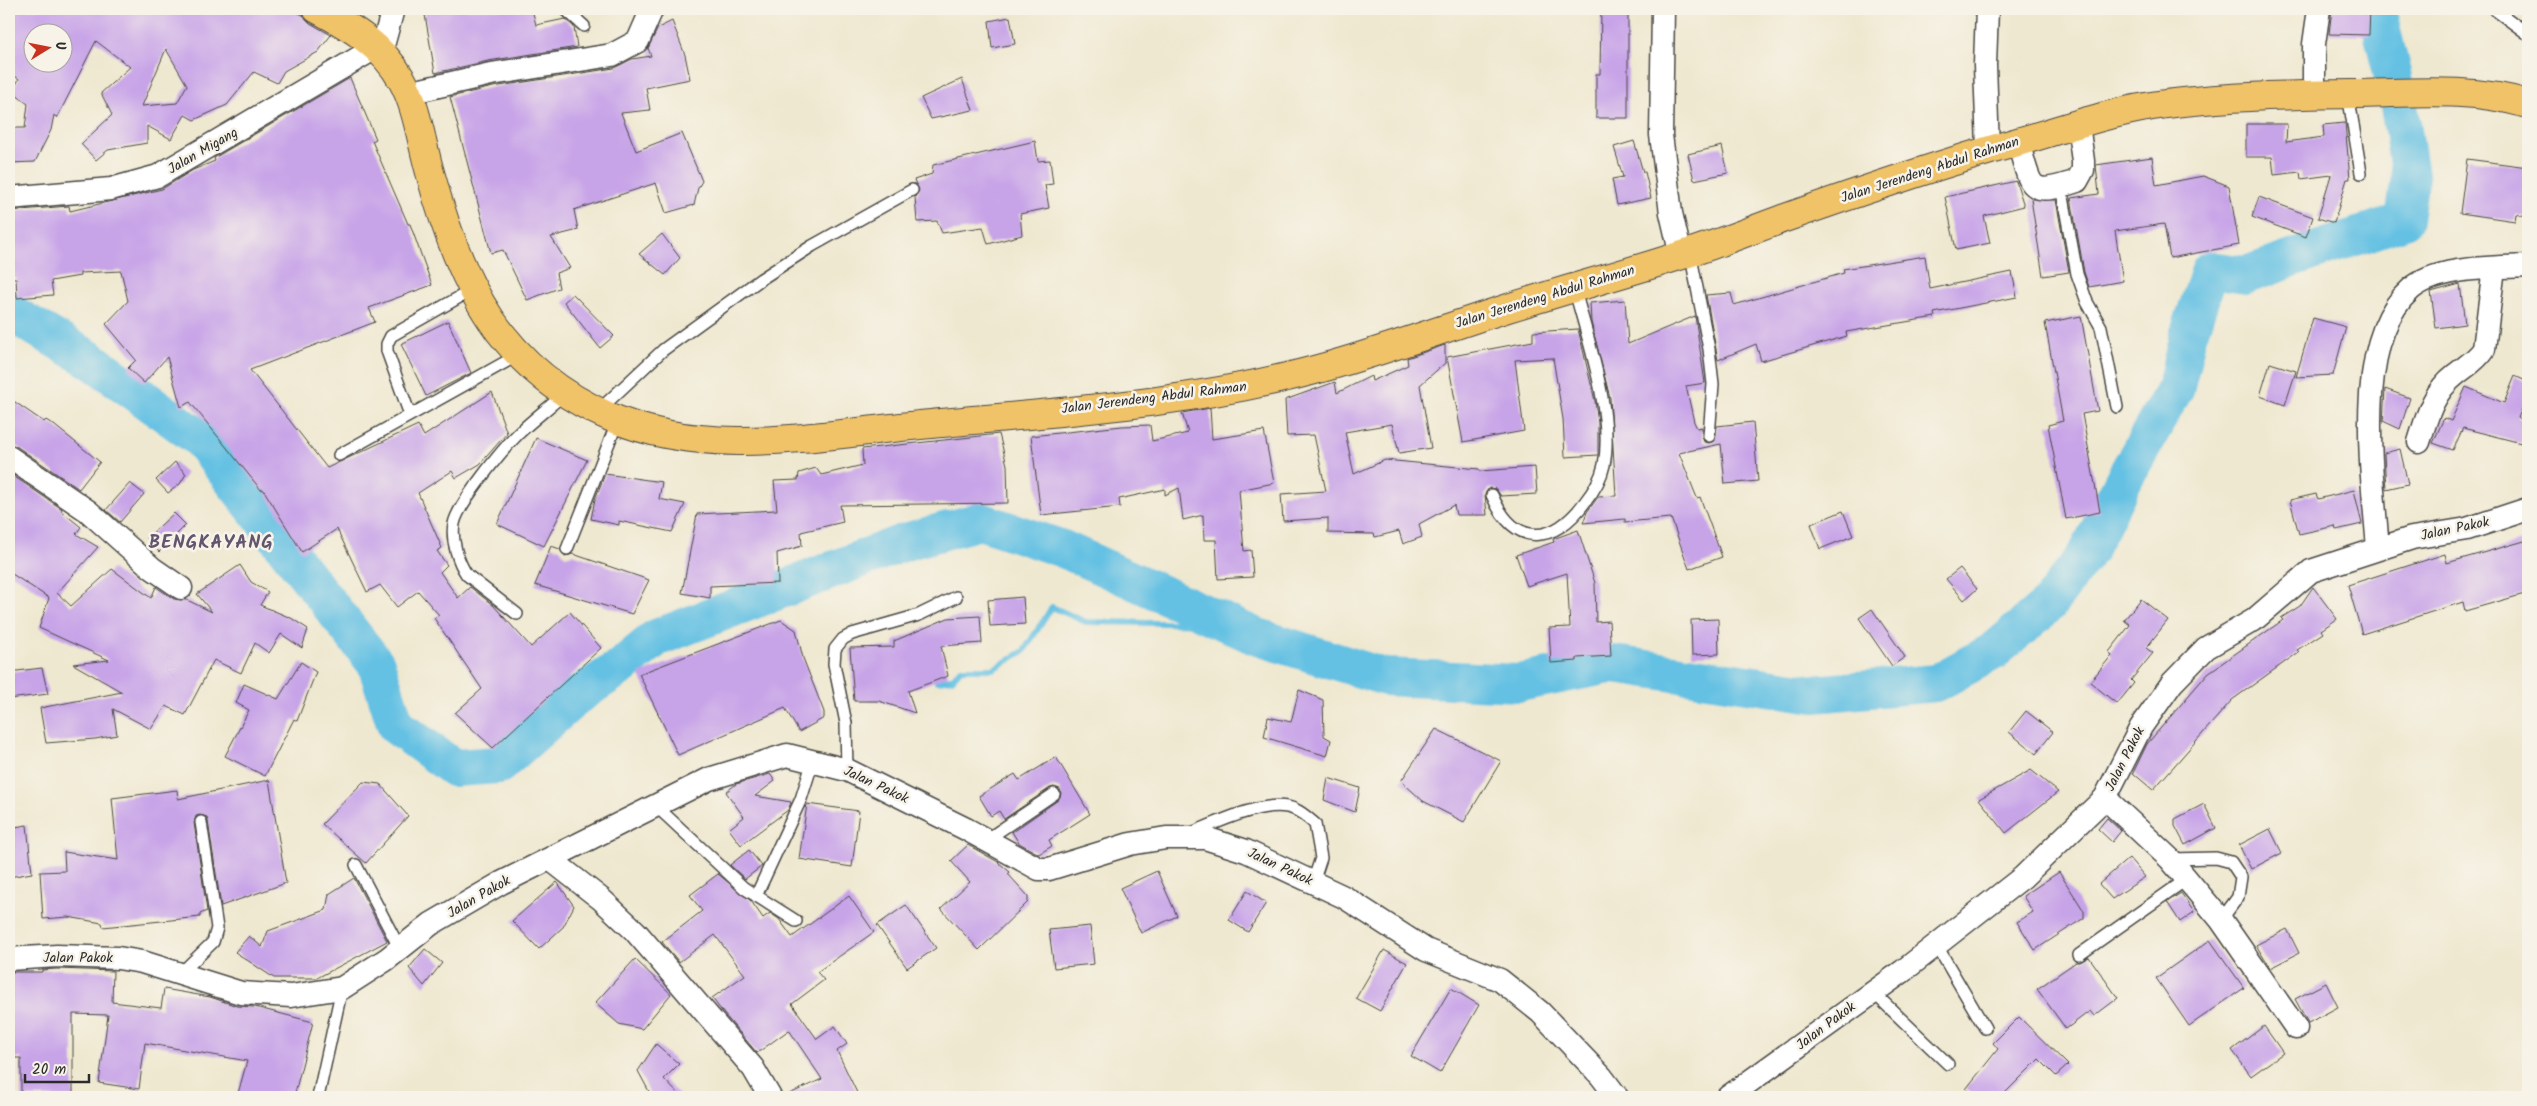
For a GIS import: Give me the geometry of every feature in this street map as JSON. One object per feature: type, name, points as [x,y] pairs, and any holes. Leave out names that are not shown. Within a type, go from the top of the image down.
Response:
[{"type":"highway","name":"Jalan Jerendeng Abdul Rahman","points":[[316,9],[361,33],[379,50],[399,76],[408,93],[440,208],[459,264],[492,323],[518,355],[565,394],[608,415],[686,438],[717,441],[758,440],[1159,401],[1254,386],[1333,365],[1574,287],[1685,254],[1846,196],[1988,149],[2078,124],[2167,104],[2314,94],[2482,93],[2528,104]]},
{"type":"street","points":[[379,50],[393,9]]},
{"type":"street","points":[[408,93],[491,74],[612,55],[638,41],[652,9]]},
{"type":"street","points":[[1663,9],[1661,135],[1672,213],[1685,254]]},
{"type":"street","points":[[1987,9],[1985,65],[1988,149]]},
{"type":"street","points":[[2314,94],[2314,44],[2319,9]]},
{"type":"street","name":"Jalan Migang","points":[[9,198],[111,189],[158,176],[379,50]]},
{"type":"street","points":[[2018,142],[2030,182],[2040,190],[2049,190],[2077,181],[2083,170],[2078,124]]},
{"type":"street","points":[[2378,549],[2369,406],[2384,327],[2411,289],[2424,282],[2446,274],[2528,266]]},
{"type":"street","points":[[2419,442],[2434,399],[2453,376],[2480,355],[2484,349],[2494,268]]},
{"type":"street","points":[[9,457],[88,511],[152,568],[182,588]]},
{"type":"street","name":"Jalan Pakok","points":[[1728,1097],[1776,1064],[1815,1032],[1937,946],[2017,883],[2105,798],[2141,727],[2172,683],[2193,659],[2223,636],[2254,620],[2311,571],[2419,536],[2467,529],[2528,509]]},
{"type":"street","name":"Jalan Pakok","points":[[9,959],[57,956],[118,958],[180,974],[241,993],[291,996],[342,988],[400,949],[431,924],[501,883],[709,779],[778,756],[793,756],[855,774],[966,829],[1033,867],[1044,869],[1130,844],[1185,836],[1205,838],[1246,851],[1344,897],[1418,946],[1484,972],[1519,994],[1601,1076],[1616,1097]]},
{"type":"street","points":[[2105,798],[2170,859],[2187,879],[2221,920],[2296,1028]]},
{"type":"street","points":[[550,859],[602,899],[635,932],[753,1068],[770,1097]]},
{"type":"lane","points":[[565,9],[584,26]]},
{"type":"lane","points":[[2494,9],[2528,34]]},
{"type":"lane","points":[[2357,94],[2361,173]]},
{"type":"lane","points":[[2061,186],[2077,274],[2087,302],[2101,327],[2117,407]]},
{"type":"lane","points":[[567,549],[608,415],[663,350],[761,279],[812,246],[912,190]]},
{"type":"lane","points":[[1685,254],[1709,349],[1713,384],[1709,436]]},
{"type":"lane","points":[[1492,494],[1497,506],[1515,527],[1529,535],[1546,533],[1560,529],[1573,519],[1594,491],[1604,466],[1604,409],[1574,287]]},
{"type":"lane","points":[[410,415],[387,351],[387,344],[391,336],[472,290]]},
{"type":"lane","points":[[339,455],[518,355]]},
{"type":"lane","points":[[517,614],[467,575],[458,558],[454,524],[471,492],[518,434],[565,394]]},
{"type":"lane","points":[[855,774],[834,664],[835,649],[843,639],[852,634],[919,614],[956,597]]},
{"type":"lane","points":[[756,896],[801,799],[813,761]]},
{"type":"lane","points":[[986,840],[1054,794]]},
{"type":"lane","points":[[656,806],[727,873],[756,896],[796,921]]},
{"type":"lane","points":[[1185,836],[1250,811],[1273,807],[1295,809],[1316,824],[1321,858],[1313,882]]},
{"type":"lane","points":[[180,974],[213,942],[217,928],[201,822]]},
{"type":"lane","points":[[2170,859],[2216,858],[2231,862],[2241,877],[2238,897],[2221,920]]},
{"type":"lane","points":[[356,865],[400,949]]},
{"type":"lane","points":[[2079,955],[2187,879]]},
{"type":"lane","points":[[1937,946],[1984,1028]]},
{"type":"lane","points":[[318,1097],[342,988]]},
{"type":"lane","points":[[1873,992],[1948,1064]]},
{"type":"building","points":[[9,9],[289,9],[303,15],[310,23],[331,35],[318,52],[284,71],[277,83],[254,72],[227,105],[194,120],[185,115],[171,139],[147,126],[147,143],[108,150],[96,160],[81,144],[112,115],[101,93],[130,67],[96,41],[57,118],[54,115],[51,130],[35,162],[9,163],[9,128],[25,128],[28,104],[12,92],[19,79],[9,72]],"holes":[[[166,49],[187,85],[177,103],[142,106]]]},
{"type":"building","points":[[424,9],[532,9],[536,25],[565,19],[574,27],[577,47],[488,61],[435,73]]},
{"type":"building","points":[[1601,9],[1628,9],[1628,118],[1596,118],[1596,74],[1600,74]]},
{"type":"building","points":[[2332,9],[2370,9],[2369,35],[2329,34]]},
{"type":"building","points":[[1010,17],[1015,44],[992,48],[989,21]]},
{"type":"building","points":[[672,21],[685,55],[690,79],[646,88],[650,110],[621,113],[636,151],[682,133],[702,181],[698,188],[694,205],[666,213],[656,183],[574,210],[578,230],[551,237],[570,268],[556,273],[559,288],[527,300],[503,250],[491,253],[450,97],[493,87],[614,68],[632,59],[651,56],[648,48],[658,28]]},
{"type":"building","points":[[350,78],[376,139],[372,141],[408,224],[410,224],[432,285],[369,308],[375,322],[250,370],[327,468],[418,425],[424,436],[492,392],[507,433],[480,464],[456,478],[452,471],[418,493],[442,548],[437,551],[447,565],[440,572],[458,598],[470,587],[493,605],[531,647],[570,612],[601,648],[493,748],[455,713],[482,689],[434,618],[439,615],[418,591],[397,607],[380,585],[367,592],[337,529],[302,552],[263,489],[261,490],[190,402],[181,407],[167,357],[144,383],[128,368],[136,360],[106,324],[128,301],[121,271],[80,273],[80,276],[51,281],[53,295],[17,298],[16,278],[9,278],[9,211],[69,206],[70,211],[162,189],[193,170],[215,161],[214,158]]},
{"type":"building","points":[[962,79],[973,110],[931,119],[921,98]]},
{"type":"building","points":[[2345,123],[2350,179],[2347,179],[2334,223],[2318,218],[2331,175],[2301,179],[2300,172],[2274,175],[2272,157],[2246,157],[2246,124],[2287,124],[2286,142],[2324,137],[2323,125]]},
{"type":"building","points":[[1035,141],[1038,161],[1050,160],[1053,184],[1045,185],[1049,208],[1020,214],[1022,235],[988,244],[983,227],[942,233],[937,221],[917,222],[915,197],[919,190],[914,180],[932,174],[933,165]]},
{"type":"building","points":[[1634,141],[1643,172],[1645,172],[1651,198],[1617,205],[1612,179],[1623,177],[1614,147]]},
{"type":"building","points":[[1722,146],[1728,173],[1694,180],[1688,154]]},
{"type":"building","points":[[2152,157],[2156,185],[2203,176],[2229,186],[2239,245],[2170,258],[2164,224],[2115,231],[2123,281],[2089,287],[2084,272],[2071,198],[2099,194],[2096,165]]},
{"type":"building","points":[[2467,159],[2528,167],[2528,218],[2516,214],[2515,221],[2460,213]]},
{"type":"building","points":[[2016,181],[2024,206],[1984,216],[1990,243],[1956,250],[1945,197]]},
{"type":"building","points":[[2259,197],[2313,217],[2306,237],[2252,217]]},
{"type":"building","points":[[2031,199],[2056,200],[2069,272],[2043,276]]},
{"type":"building","points":[[662,234],[680,258],[665,275],[639,254]]},
{"type":"building","points":[[1925,256],[1930,289],[2012,272],[2017,297],[1934,313],[1935,317],[1846,332],[1847,336],[1761,361],[1756,344],[1718,360],[1706,295],[1731,293],[1734,305],[1844,273],[1843,269]]},
{"type":"building","points":[[2460,284],[2465,324],[2436,328],[2431,292]]},
{"type":"building","points":[[573,294],[614,336],[600,348],[564,302]]},
{"type":"building","points":[[1625,300],[1628,344],[1695,316],[1705,383],[1686,386],[1694,422],[1697,428],[1702,427],[1704,442],[1715,441],[1717,426],[1753,422],[1758,481],[1725,484],[1721,444],[1679,453],[1697,498],[1700,497],[1722,557],[1689,569],[1671,518],[1625,522],[1625,519],[1583,523],[1587,512],[1598,497],[1616,496],[1610,398],[1591,322],[1590,303]]},
{"type":"building","points":[[2081,316],[2098,411],[2082,414],[2100,512],[2066,519],[2048,425],[2063,421],[2045,323]]},
{"type":"building","points":[[2313,318],[2346,327],[2333,375],[2296,377]]},
{"type":"building","points":[[448,321],[471,373],[426,396],[401,344]]},
{"type":"building","points":[[1578,329],[1595,401],[1598,423],[1598,455],[1565,457],[1563,419],[1553,358],[1515,360],[1524,431],[1463,442],[1447,357],[1533,341],[1533,332]]},
{"type":"building","points":[[1445,345],[1445,363],[1420,385],[1431,448],[1399,453],[1392,424],[1345,432],[1354,474],[1385,460],[1479,469],[1480,471],[1535,467],[1537,494],[1501,496],[1496,489],[1489,488],[1485,494],[1487,515],[1456,515],[1454,505],[1419,524],[1422,537],[1403,544],[1399,531],[1375,537],[1374,534],[1328,533],[1328,518],[1283,521],[1281,494],[1326,491],[1314,435],[1287,436],[1285,400],[1335,382],[1337,393],[1371,376],[1372,381],[1408,365],[1407,358]]},
{"type":"building","points":[[2270,363],[2296,371],[2285,405],[2260,396]]},
{"type":"building","points":[[2515,376],[2528,382],[2528,394],[2518,418],[2527,420],[2521,443],[2463,428],[2453,450],[2433,443],[2444,418],[2451,421],[2466,387],[2504,403]]},
{"type":"building","points":[[2385,389],[2410,398],[2400,429],[2383,421]]},
{"type":"building","points":[[9,398],[44,422],[46,420],[54,425],[100,462],[79,489],[16,446],[9,444]]},
{"type":"building","points":[[1210,408],[1212,439],[1264,431],[1274,483],[1239,490],[1244,551],[1251,550],[1253,577],[1218,579],[1216,540],[1204,540],[1203,515],[1183,520],[1179,488],[1165,495],[1165,489],[1119,499],[1120,507],[1041,515],[1031,436],[1122,426],[1150,425],[1152,441],[1188,433],[1182,413]]},
{"type":"building","points":[[999,434],[1007,465],[1008,503],[840,505],[843,522],[801,532],[802,546],[777,553],[778,583],[710,586],[710,598],[682,593],[697,514],[777,510],[774,481],[798,480],[799,473],[816,468],[821,475],[863,465],[862,449]]},
{"type":"building","points":[[536,438],[587,460],[544,546],[497,524]]},
{"type":"building","points":[[2400,449],[2408,484],[2386,489],[2384,453]]},
{"type":"building","points":[[175,462],[186,474],[180,484],[168,493],[156,480]]},
{"type":"building","points":[[9,473],[62,509],[61,511],[81,527],[76,534],[98,547],[57,593],[71,606],[112,569],[151,598],[156,587],[174,599],[187,600],[212,612],[197,594],[240,565],[251,582],[268,592],[260,605],[291,618],[308,629],[302,648],[281,634],[269,653],[255,643],[241,673],[214,660],[185,715],[166,706],[151,729],[113,709],[117,735],[95,739],[46,743],[40,708],[122,692],[73,664],[109,660],[39,628],[49,598],[9,572]]},
{"type":"building","points":[[605,474],[662,482],[659,499],[685,504],[672,532],[619,521],[619,525],[591,519],[595,499]]},
{"type":"building","points":[[130,483],[144,494],[120,522],[106,510]]},
{"type":"building","points":[[2354,490],[2362,524],[2336,530],[2335,526],[2299,534],[2290,500],[2316,494],[2318,499]]},
{"type":"building","points":[[1843,511],[1853,536],[1820,549],[1811,524]]},
{"type":"building","points":[[174,513],[186,525],[159,552],[147,538]]},
{"type":"building","points":[[1578,530],[1595,583],[1596,622],[1609,621],[1611,656],[1577,658],[1577,661],[1551,663],[1549,628],[1570,627],[1567,573],[1527,586],[1516,555],[1554,542],[1553,539]]},
{"type":"building","points":[[2528,540],[2528,593],[2465,611],[2463,602],[2362,634],[2348,585],[2445,554],[2447,563]]},
{"type":"building","points":[[551,546],[560,549],[565,556],[573,554],[649,580],[632,614],[535,585]]},
{"type":"building","points":[[1960,568],[1977,589],[1964,600],[1946,579]]},
{"type":"building","points":[[2313,587],[2337,619],[2321,630],[2323,633],[2297,650],[2299,652],[2232,700],[2153,790],[2133,773],[2147,744],[2208,673],[2283,620],[2281,618],[2300,606]]},
{"type":"building","points":[[1023,597],[1025,624],[990,626],[988,600]]},
{"type":"building","points":[[2141,599],[2168,620],[2146,648],[2153,653],[2131,680],[2134,683],[2117,704],[2090,682],[2112,655],[2109,652],[2130,625],[2124,620]]},
{"type":"building","points":[[1872,609],[1905,657],[1892,666],[1859,618]]},
{"type":"building","points":[[980,616],[982,643],[941,646],[948,676],[908,691],[915,713],[879,701],[854,701],[850,648],[894,647],[894,641],[948,618]]},
{"type":"building","points":[[1718,619],[1719,654],[1692,655],[1691,620]]},
{"type":"building","points":[[781,620],[796,630],[803,658],[824,712],[824,718],[799,732],[785,708],[678,755],[639,674]]},
{"type":"building","points":[[301,662],[316,672],[297,721],[294,719],[265,776],[225,756],[249,710],[236,703],[244,684],[278,699]]},
{"type":"building","points":[[42,668],[48,694],[9,699],[9,672]]},
{"type":"building","points":[[1299,690],[1323,700],[1324,736],[1331,740],[1327,756],[1264,737],[1268,717],[1291,722]]},
{"type":"building","points":[[2026,711],[2053,732],[2036,754],[2009,732]]},
{"type":"building","points":[[1436,729],[1501,761],[1464,822],[1423,801],[1401,781]]},
{"type":"building","points":[[1056,757],[1090,814],[1049,840],[1052,846],[1039,854],[1019,843],[1012,832],[1058,800],[1061,794],[1060,789],[1050,788],[1004,819],[999,811],[991,816],[979,796],[1015,774],[1019,780]]},
{"type":"building","points":[[2031,770],[2058,792],[2006,833],[1979,799]]},
{"type":"building","points":[[770,774],[775,781],[755,796],[791,802],[788,810],[741,845],[729,829],[744,817],[726,792],[736,784]]},
{"type":"building","points":[[1328,778],[1360,788],[1355,812],[1324,800]]},
{"type":"building","points":[[269,780],[286,883],[221,906],[208,821],[207,817],[200,815],[196,816],[194,823],[207,911],[200,914],[200,917],[103,927],[102,923],[68,917],[43,919],[40,872],[65,871],[64,852],[118,860],[112,798],[177,790],[178,799]]},
{"type":"building","points":[[363,782],[380,784],[408,816],[366,863],[322,824]]},
{"type":"building","points":[[807,804],[859,811],[852,867],[799,859]]},
{"type":"building","points":[[2204,804],[2216,828],[2185,845],[2175,826],[2175,819]]},
{"type":"building","points":[[2107,818],[2121,831],[2112,842],[2098,829]]},
{"type":"building","points":[[27,825],[32,873],[9,877],[9,828]]},
{"type":"building","points":[[2270,829],[2282,853],[2251,869],[2239,845]]},
{"type":"building","points":[[968,845],[998,862],[1010,872],[1008,874],[1028,896],[1028,902],[979,950],[941,909],[970,882],[951,861]]},
{"type":"building","points":[[749,850],[762,866],[745,879],[730,865]]},
{"type":"building","points":[[2129,858],[2145,877],[2112,899],[2099,884]]},
{"type":"building","points":[[1157,871],[1177,916],[1141,933],[1120,888]]},
{"type":"building","points":[[2059,872],[2084,911],[2084,918],[2035,950],[2017,922],[2033,912],[2023,896]]},
{"type":"building","points":[[718,874],[751,901],[763,918],[770,913],[779,919],[792,937],[849,896],[874,932],[817,972],[824,980],[792,1004],[817,1039],[835,1026],[847,1044],[837,1051],[859,1097],[783,1097],[822,1079],[789,1030],[757,1053],[712,998],[745,975],[715,935],[679,962],[662,942],[702,911],[690,895]]},
{"type":"building","points":[[354,878],[387,941],[317,978],[274,978],[235,952],[249,936],[262,947],[268,931],[326,910],[329,894]]},
{"type":"building","points":[[557,882],[574,906],[563,927],[539,949],[512,921]]},
{"type":"building","points":[[1247,891],[1266,903],[1248,932],[1229,920]]},
{"type":"building","points":[[2181,893],[2194,912],[2180,922],[2167,902]]},
{"type":"building","points":[[906,905],[936,948],[907,968],[877,925]]},
{"type":"building","points":[[1090,926],[1094,964],[1054,968],[1049,930]]},
{"type":"building","points":[[2287,929],[2299,953],[2270,968],[2256,945]]},
{"type":"building","points":[[2210,940],[2244,988],[2189,1026],[2156,978]]},
{"type":"building","points":[[425,949],[442,963],[424,986],[409,968]]},
{"type":"building","points":[[1384,950],[1407,963],[1380,1011],[1356,998]]},
{"type":"building","points":[[2089,957],[2118,998],[2094,1016],[2090,1011],[2066,1029],[2037,989],[2076,962]]},
{"type":"building","points":[[635,959],[671,994],[642,1029],[619,1024],[595,1003]]},
{"type":"building","points":[[42,970],[113,971],[112,1002],[161,1008],[164,989],[210,997],[237,1006],[255,1007],[313,1022],[294,1097],[237,1097],[247,1061],[145,1043],[139,1089],[99,1083],[108,1015],[73,1014],[73,1097],[21,1097],[21,1058],[9,1058],[9,972],[42,972]]},
{"type":"building","points":[[2326,983],[2338,1007],[2308,1023],[2295,999]]},
{"type":"building","points":[[1451,988],[1479,1005],[1440,1073],[1411,1056]]},
{"type":"building","points":[[2019,1017],[2068,1065],[2056,1076],[2039,1059],[2001,1097],[1976,1097],[1966,1089],[1998,1049],[1993,1043]]},
{"type":"building","points":[[2264,1026],[2283,1053],[2251,1076],[2232,1050]]},
{"type":"building","points":[[656,1044],[679,1064],[664,1079],[681,1097],[652,1097],[638,1071]]},
{"type":"waterway","points":[[9,312],[91,360],[200,439],[376,664],[396,726],[454,768],[499,765],[577,696],[622,666],[656,638],[905,542],[980,521],[1063,549],[1255,636],[1385,677],[1519,683],[1614,664],[1814,694],[1936,683],[1994,651],[2048,605],[2089,550],[2125,477],[2176,387],[2187,339],[2210,270],[2246,275],[2404,220],[2410,176],[2398,99],[2377,9]]},
{"type":"waterway","points":[[937,681],[952,679],[961,669],[993,669],[1024,651],[1052,607],[1086,622],[1231,624]]},
{"type":"district","name":"BENGKAYANG","points":[[211,543]]}]
